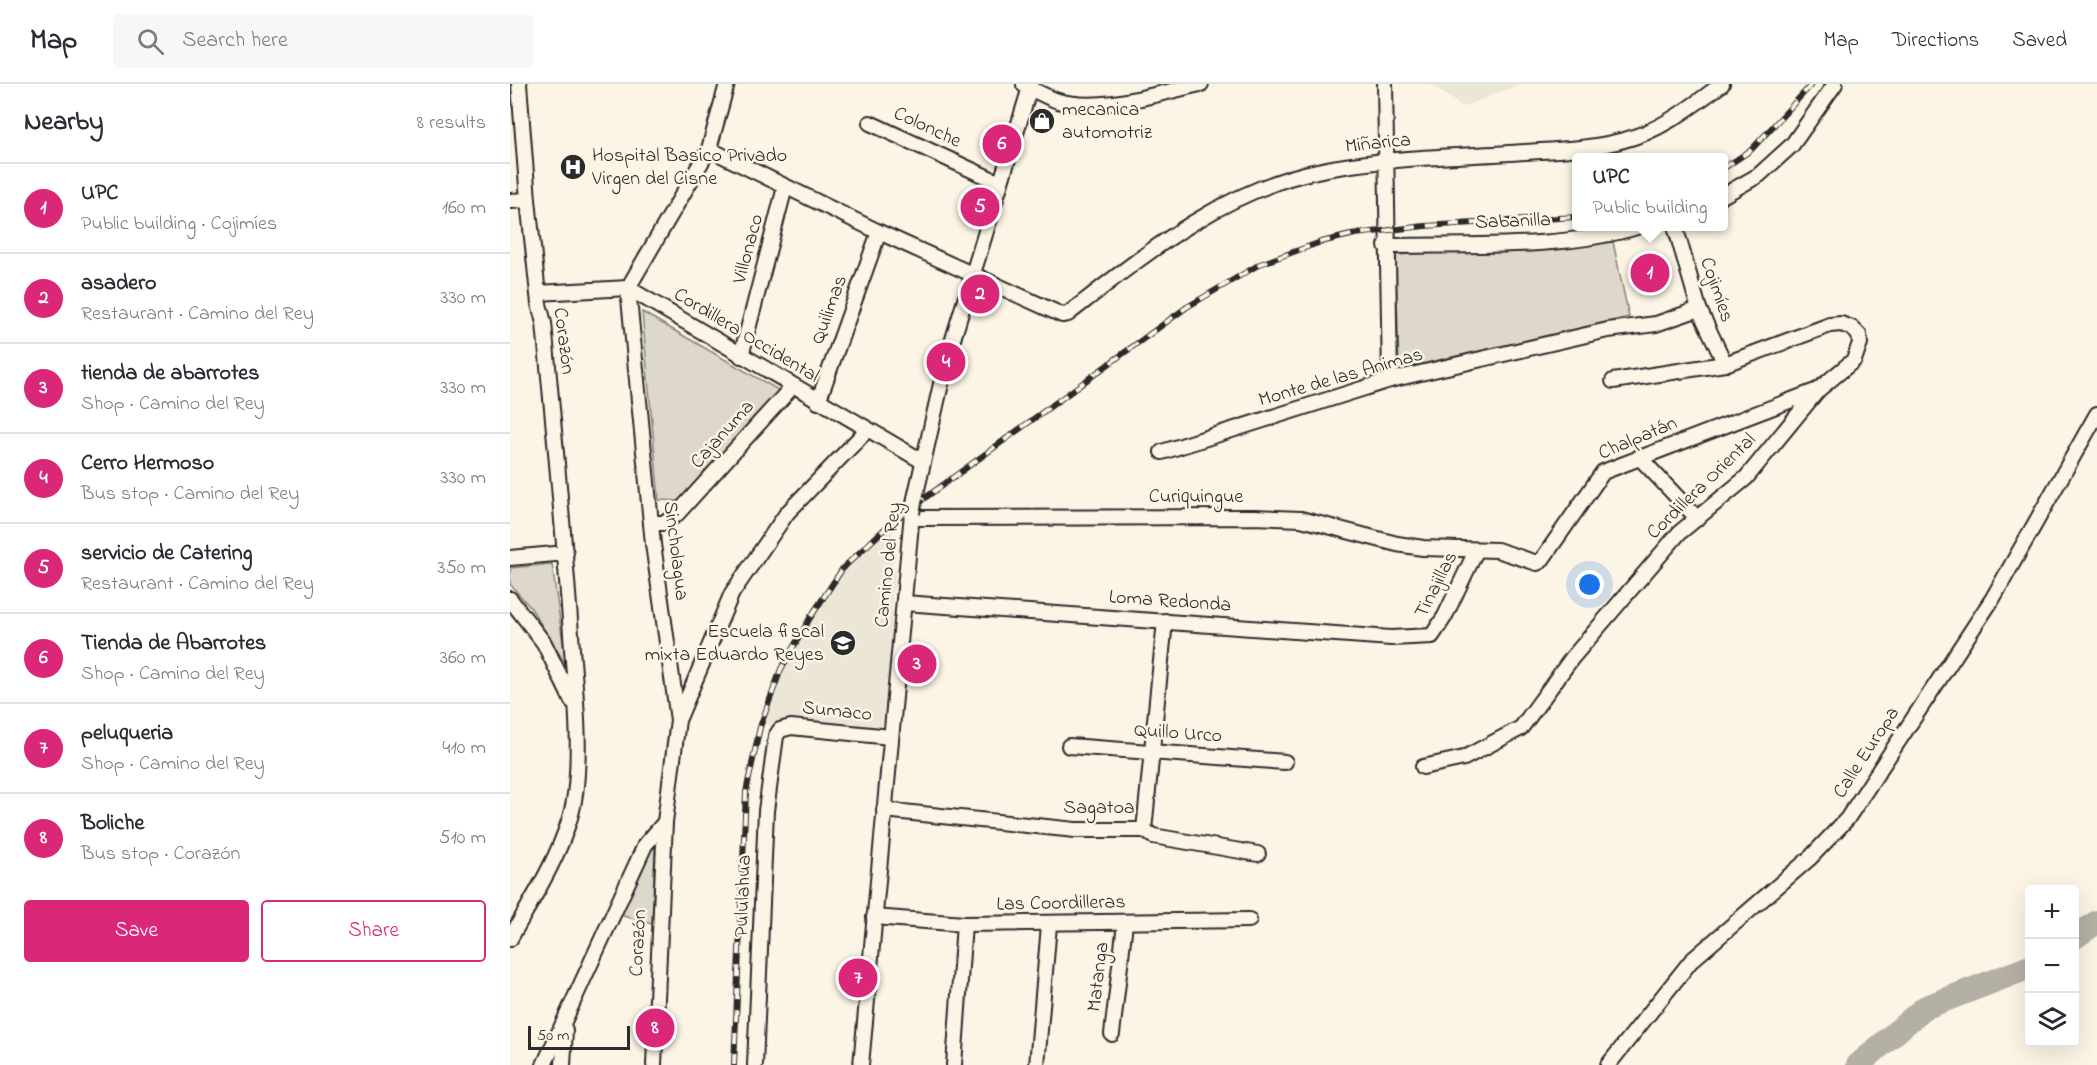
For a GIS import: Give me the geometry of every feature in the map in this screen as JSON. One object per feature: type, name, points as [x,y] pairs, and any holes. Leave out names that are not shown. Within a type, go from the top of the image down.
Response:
[{"type":"street","name":"Corazón","points":[[510,939],[546,876],[570,820],[576,770],[577,712],[566,554],[544,324],[538,293],[528,200],[519,84]]},
{"type":"street","points":[[538,293],[628,288],[709,149],[727,84]]},
{"type":"street","points":[[1028,85],[1058,101],[1084,103],[1111,102],[1202,84]]},
{"type":"street","points":[[1385,84],[1390,380]]},
{"type":"street","name":"Miñarica","points":[[972,274],[1062,315],[1068,314],[1154,246],[1242,196],[1319,170],[1385,162],[1576,149],[1626,140],[1677,117],[1722,84]]},
{"type":"street","points":[[1728,193],[1759,175],[1792,144],[1835,84]]},
{"type":"street","name":"Camino del Rey","points":[[861,1065],[912,515],[922,461],[946,362],[1028,85]]},
{"type":"street","name":"Colonche","points":[[870,123],[1000,183]]},
{"type":"street","points":[[709,149],[879,232],[972,274]]},
{"type":"street","name":"Villonaco","points":[[741,356],[785,187]]},
{"type":"street","points":[[510,201],[528,200]]},
{"type":"street","name":"Sabanilla","points":[[1386,246],[1542,242],[1604,236],[1622,231]]},
{"type":"street","name":"Cojimíes","points":[[1676,231],[1699,309],[1725,364]]},
{"type":"street","name":"Quilimas","points":[[818,402],[879,232]]},
{"type":"street","name":"Cordillera Occidental","points":[[628,288],[792,387],[922,461]]},
{"type":"street","name":"Sincholagua","points":[[628,288],[651,523],[678,720],[665,822]]},
{"type":"street","name":"Monte de las Animas","points":[[1162,452],[1390,380],[1608,330],[1656,324],[1699,309]]},
{"type":"street","name":"Cordillera Oriental","points":[[1423,767],[1464,758],[1521,728],[1572,658],[1679,533],[1746,478],[1818,390],[1854,360],[1860,342],[1859,335],[1852,328],[1841,324],[1830,325],[1725,364]]},
{"type":"street","points":[[1613,381],[1725,364]]},
{"type":"street","name":"Cajanuma","points":[[651,523],[665,523],[677,514],[792,387]]},
{"type":"street","name":"Chalpatán","points":[[1476,551],[1497,550],[1534,562],[1541,561],[1603,472],[1818,390]]},
{"type":"street","name":"Calle Europa","points":[[1608,1065],[1691,961],[1810,858],[1847,819],[1993,598],[2097,414]]},
{"type":"street","points":[[678,720],[732,592],[787,513],[867,430]]},
{"type":"street","points":[[1639,457],[1696,517]]},
{"type":"street","name":"Curiquingue","points":[[912,515],[1301,519],[1397,544],[1476,551]]},
{"type":"street","name":"Tinajillas","points":[[1432,636],[1445,616],[1476,551]]},
{"type":"street","points":[[510,558],[566,554]]},
{"type":"street","name":"Corazón","points":[[510,599],[544,643],[577,712]]},
{"type":"street","name":"Loma Redonda","points":[[904,603],[1391,638],[1432,636]]},
{"type":"street","name":"Sagatoa","points":[[884,810],[1075,830],[1144,830],[1150,752],[1165,621]]},
{"type":"street","name":"Sumaco","points":[[780,730],[791,727],[891,737]]},
{"type":"street","name":"Pululahua","points":[[755,1065],[766,811],[776,736],[780,730]]},
{"type":"street","name":"Quillo Urco","points":[[1069,746],[1284,762]]},
{"type":"street","name":"Corazón","points":[[654,1065],[665,822]]},
{"type":"street","points":[[544,1065],[566,1022],[645,845],[665,822]]},
{"type":"street","points":[[1144,830],[1152,836],[1258,854]]},
{"type":"street","name":"Las Coordilleras","points":[[874,917],[964,924],[1049,925],[1249,920]]},
{"type":"street","points":[[954,1065],[964,924]]},
{"type":"street","name":"Matanga","points":[[1112,1034],[1125,924]]},
{"type":"street","points":[[1036,1065],[1049,925]]},
{"type":"street","points":[[563,1065],[566,1022]]},
{"type":"shaded area","points":[[1431,84],[1521,84],[1462,107]]},
{"type":"shaded area","points":[[1613,242],[1629,317],[1399,369],[1396,255]]},
{"type":"shaded area","points":[[642,312],[780,391],[682,501],[659,500]]},
{"type":"shaded area","name":"Escuela fiscal mixta Eduardo Reyes","points":[[892,522],[892,546],[896,547],[896,558],[892,558],[892,568],[896,569],[895,590],[892,590],[891,737],[780,730],[762,722],[781,669],[810,618],[843,568]]},
{"type":"shaded area","points":[[552,564],[566,665],[531,608],[510,584],[510,568]]},
{"type":"shaded area","points":[[649,845],[655,848],[652,924],[620,915]]},
{"type":"waterway","points":[[2079,935],[2097,922]]},
{"type":"waterway","points":[[1858,1065],[1924,1008],[2025,969]]},
{"type":"railway","points":[[1728,165],[1751,150],[1812,84]]},
{"type":"railway","points":[[734,1065],[746,792],[760,727],[781,669],[810,618],[843,568],[892,522],[1187,307],[1260,264],[1321,242],[1355,234],[1425,226],[1572,217]]},
{"type":"place","name":"mecanica automotriz","points":[[1042,121]]},
{"type":"place","name":"Tienda de Abarrotes","points":[[1002,144]]},
{"type":"place","name":"Hospital Basico Privado Virgen del Cisne","points":[[573,167]]},
{"type":"place","name":"servicio de Catering","points":[[980,207]]},
{"type":"place","name":"UPC","points":[[1650,273]]},
{"type":"place","name":"asadero","points":[[980,294]]},
{"type":"place","name":"Cerro Hermoso","points":[[946,362]]},
{"type":"place","name":"Escuela fiscal mixta Eduardo Reyes","points":[[843,643]]},
{"type":"place","name":"tienda de abarrotes","points":[[917,664]]},
{"type":"place","name":"peluqueria","points":[[858,978]]},
{"type":"place","name":"Boliche","points":[[655,1028]]}]
